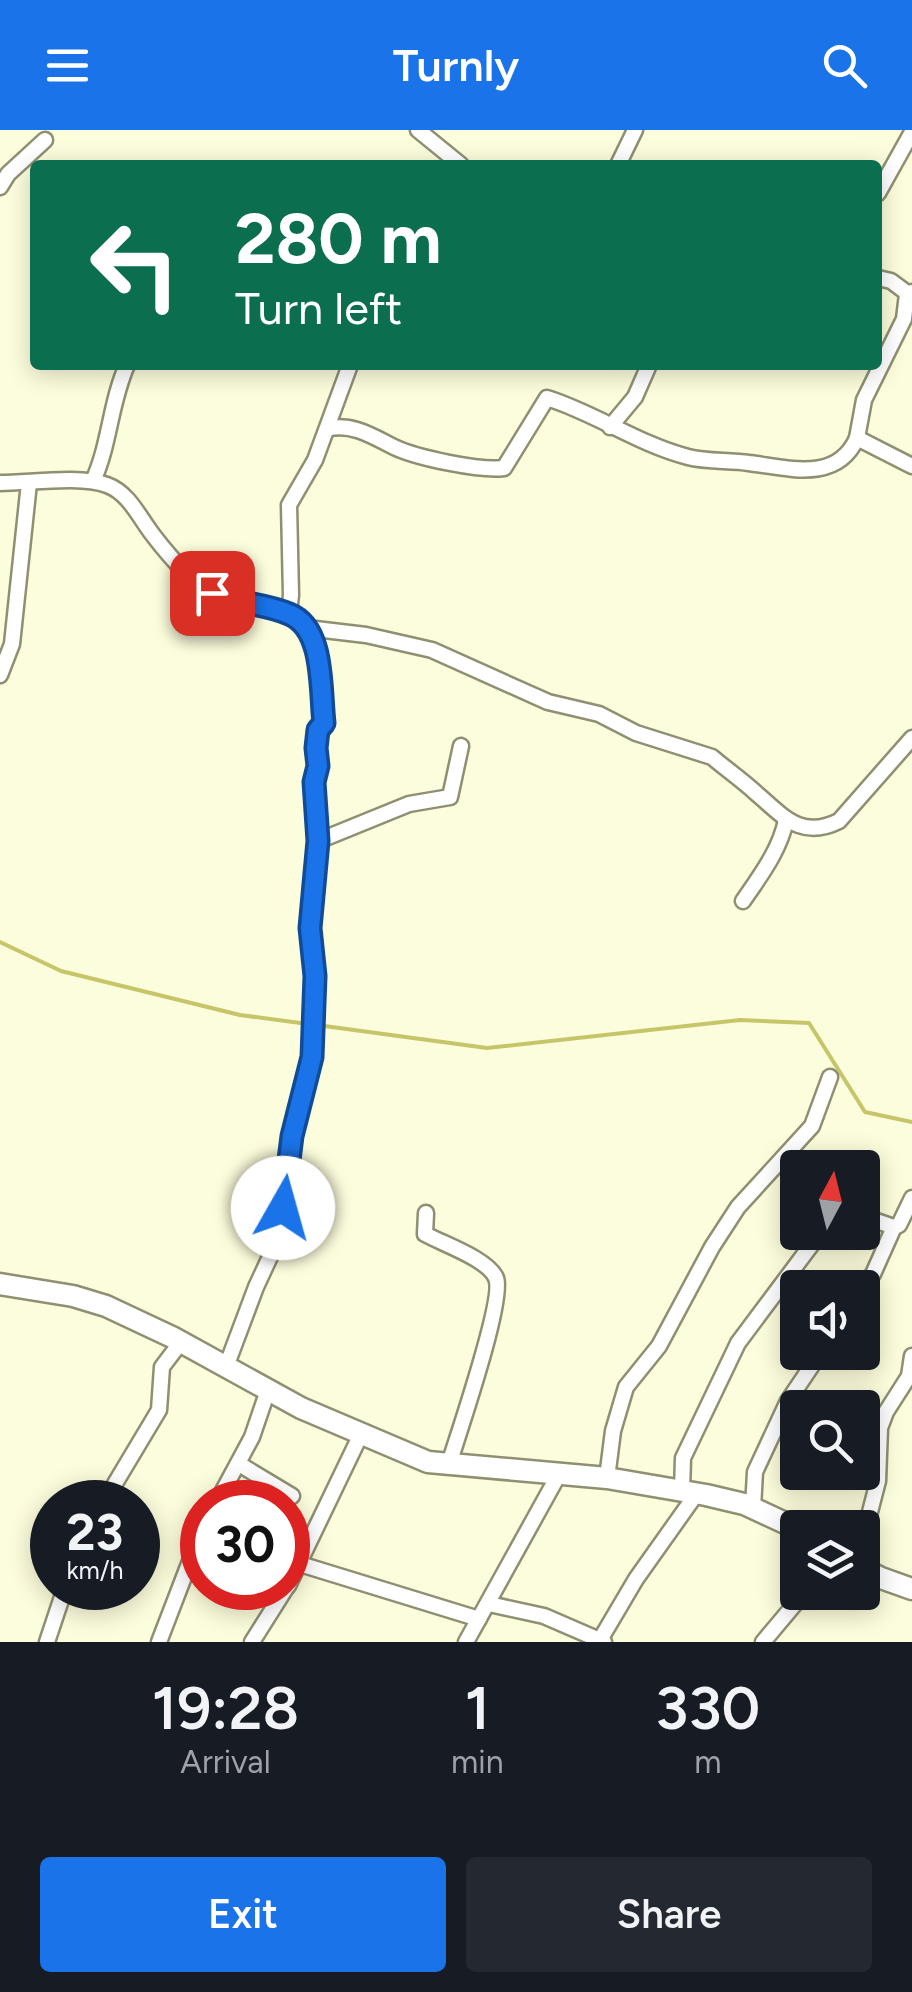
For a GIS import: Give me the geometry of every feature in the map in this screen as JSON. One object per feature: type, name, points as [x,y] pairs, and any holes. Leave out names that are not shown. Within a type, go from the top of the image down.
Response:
[{"type":"street","points":[[418,130],[454,160]]},
{"type":"street","points":[[620,160],[635,130]]},
{"type":"street","points":[[882,186],[912,132]]},
{"type":"street","points":[[0,187],[8,174],[45,140]]},
{"type":"street","points":[[882,279],[910,294],[904,319],[882,364]]},
{"type":"street","points":[[92,482],[105,454],[125,370]]},
{"type":"street","points":[[288,614],[289,505],[316,460],[348,370]]},
{"type":"street","points":[[610,427],[634,397],[647,370]]},
{"type":"street","points":[[327,428],[347,426],[395,447],[485,470],[504,468],[546,398],[690,458],[806,472],[841,462],[857,438],[864,400],[879,370]]},
{"type":"street","points":[[857,438],[912,466]]},
{"type":"street","points":[[0,483],[92,482],[116,489],[170,556],[212,593],[288,614],[307,628],[366,634],[432,650],[548,702],[598,714],[636,733],[698,752],[712,758],[786,820],[810,828],[824,828],[839,820],[912,738]]},
{"type":"street","points":[[0,675],[12,644],[28,483]]},
{"type":"street","points":[[226,1367],[275,1246],[292,1136],[312,1057],[315,976],[310,928],[318,841],[316,748],[318,730],[324,723],[315,648],[307,628]]},
{"type":"street","points":[[318,841],[409,804],[450,797],[461,746]]},
{"type":"street","points":[[743,901],[765,869],[784,833],[786,820]]},
{"type":"street","points":[[607,1478],[612,1432],[626,1386],[659,1346],[738,1207],[812,1126],[830,1076]]},
{"type":"street","points":[[875,1270],[912,1198]]},
{"type":"street","points":[[426,1213],[424,1234],[484,1264],[495,1274],[498,1284],[490,1330],[450,1464]]},
{"type":"street","points":[[880,1222],[894,1227]]},
{"type":"street","points":[[489,1604],[544,1616],[602,1641],[690,1492],[683,1458],[738,1343],[808,1250]]},
{"type":"street","points":[[0,1284],[73,1296],[106,1306],[268,1390],[428,1462],[607,1478],[690,1492],[753,1508],[780,1521]]},
{"type":"street","points":[[117,1480],[160,1410],[162,1366],[181,1342]]},
{"type":"street","points":[[871,1510],[878,1481],[880,1428],[910,1376],[912,1356]]},
{"type":"street","points":[[753,1508],[756,1472],[788,1401],[808,1370]]},
{"type":"street","points":[[230,1480],[268,1390]]},
{"type":"street","points":[[310,1542],[360,1434]]},
{"type":"street","points":[[239,1464],[266,1480]]},
{"type":"street","points":[[466,1642],[558,1474]]},
{"type":"street","points":[[310,1567],[479,1620]]},
{"type":"street","points":[[880,1576],[912,1589]]},
{"type":"street","points":[[159,1642],[180,1587]]},
{"type":"street","points":[[47,1642],[58,1610]]},
{"type":"street","points":[[252,1642],[272,1610]]},
{"type":"street","points":[[763,1642],[790,1610]]},
{"type":"waterway","points":[[0,942],[61,971],[240,1015],[308,1024]]},
{"type":"waterway","points":[[317,1025],[487,1048],[740,1020],[809,1023],[865,1112],[912,1122]]},
{"type":"route","points":[[212,593],[288,614],[307,628],[315,648],[324,723],[318,730],[314,782],[318,841],[310,928],[315,976],[312,1057],[292,1136],[283,1208]]}]
